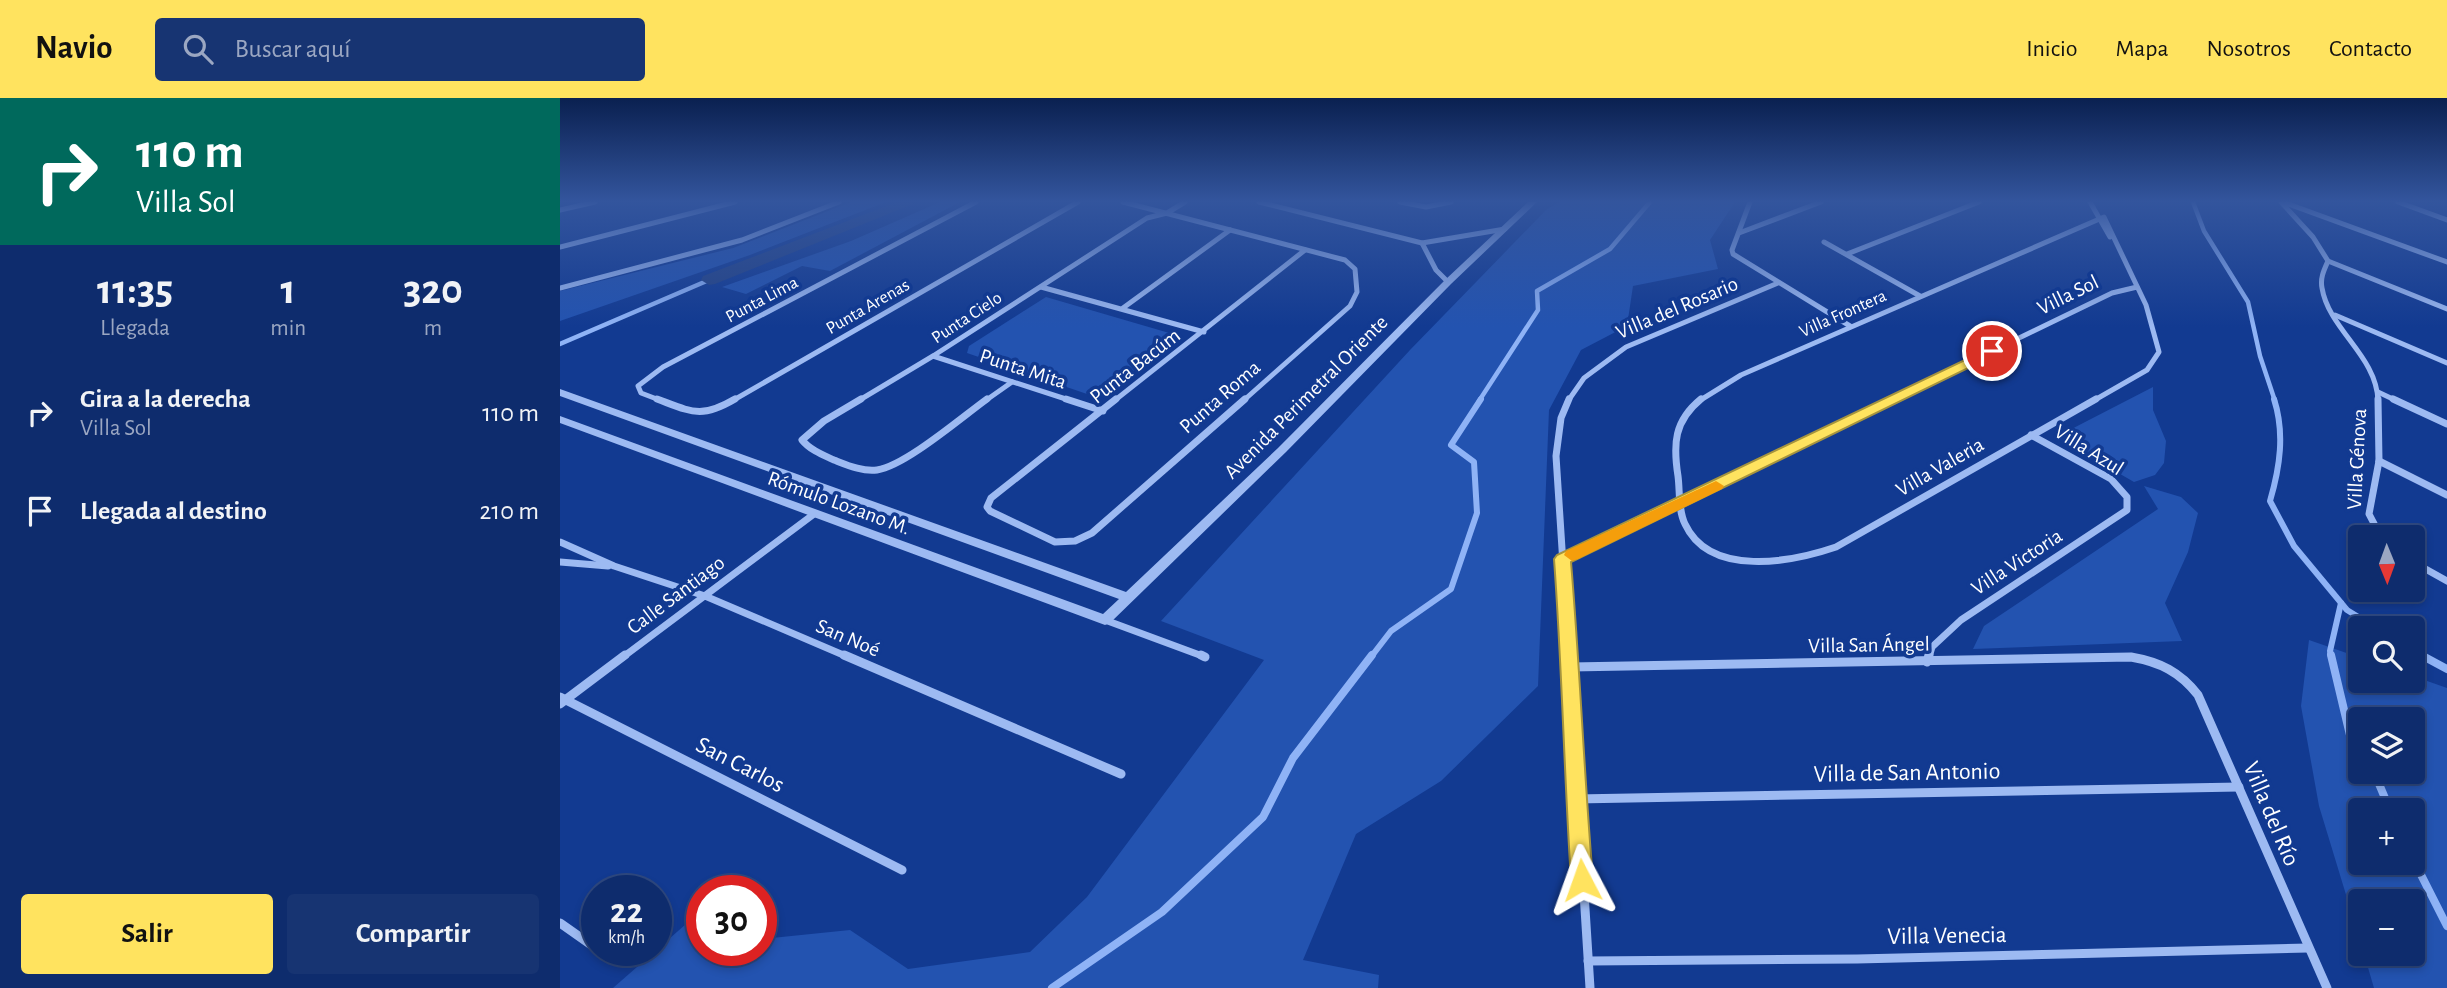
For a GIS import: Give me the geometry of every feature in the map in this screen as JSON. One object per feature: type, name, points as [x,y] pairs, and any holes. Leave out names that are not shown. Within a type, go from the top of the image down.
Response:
[{"type":"street","points":[[560,288],[729,244]]},
{"type":"street","name":"Punta Lima","points":[[708,412],[691,412],[657,400],[641,393],[638,386],[663,368],[898,244]]},
{"type":"street","name":"Punta Arenas","points":[[708,412],[721,408],[1006,244]]},
{"type":"street","name":"Punta Cielo","points":[[1012,382],[902,459],[883,468],[862,469],[814,451],[802,440],[813,428],[933,356],[1108,244]]},
{"type":"street","points":[[1122,309],[1211,244]]},
{"type":"street","points":[[1281,244],[1305,250]]},
{"type":"street","points":[[1422,244],[1436,270],[1448,282]]},
{"type":"street","name":"Avenida Perimetral Oriente","points":[[1105,620],[1282,450],[1489,244]]},
{"type":"street","points":[[1735,244],[1733,254],[1850,326]]},
{"type":"street","points":[[1825,244],[1920,296]]},
{"type":"street","points":[[1847,254],[1874,244]]},
{"type":"street","name":"Villa Frontera","points":[[1682,502],[1674,445],[1682,420],[1694,404],[1741,375],[2042,244]]},
{"type":"street","name":"Villa Valeria","points":[[1682,502],[1684,523],[1691,535],[1703,547],[1718,555],[1749,561],[1813,557],[1836,547],[2137,377],[2156,360],[2159,350],[2156,334],[2137,287],[2115,244]]},
{"type":"street","points":[[2317,244],[2328,261],[2447,309]]},
{"type":"street","points":[[2396,244],[2447,262]]},
{"type":"street","name":"Punta Roma","points":[[987,507],[996,516],[1055,542],[1075,541],[1092,533],[1355,301],[1359,286],[1351,264],[1305,250]]},
{"type":"street","name":"Punta Bacúm","points":[[987,507],[998,491],[1204,332],[1305,250]]},
{"type":"street","name":"Villa Génova","points":[[2328,261],[2322,289],[2334,315],[2363,356],[2378,392],[2379,461],[2369,514],[2375,525]]},
{"type":"street","name":"Villa del Rosario","points":[[1590,988],[1576,799],[1571,667],[1556,446],[1568,402],[1584,375],[1626,346],[1778,283]]},
{"type":"street","points":[[1041,287],[1204,332]]},
{"type":"street","name":"Villa Sol","points":[[1562,559],[2112,293],[2137,287]]},
{"type":"street","points":[[2334,315],[2447,363]]},
{"type":"street","name":"Punta Mita","points":[[933,356],[1103,411]]},
{"type":"street","points":[[560,392],[1127,597]]},
{"type":"street","points":[[2378,392],[2447,424]]},
{"type":"street","name":"Rómulo Lozano M.","points":[[560,419],[1105,620]]},
{"type":"street","name":"Villa Azul","points":[[2031,435],[2111,480],[2127,497]]},
{"type":"street","points":[[2379,461],[2447,495]]},
{"type":"street","name":"Villa Victoria","points":[[1927,662],[1931,647],[1961,620],[2120,516],[2126,510],[2127,497]]},
{"type":"street","name":"Calle Santiago","points":[[563,700],[814,514]]},
{"type":"street","name":"San Noé","points":[[560,542],[614,566],[705,596],[1121,774]]},
{"type":"street","points":[[560,562],[614,566]]},
{"type":"street","points":[[2426,569],[2447,581]]},
{"type":"street","points":[[1105,620],[1205,657]]},
{"type":"street","name":"Villa San Ángel","points":[[1571,667],[2131,657],[2166,665]]},
{"type":"street","name":"Villa del Río","points":[[2166,665],[2179,673],[2198,695],[2326,988]]},
{"type":"street","name":"San Carlos","points":[[563,700],[902,870]]},
{"type":"street","name":"Villa de San Antonio","points":[[1576,799],[2239,787]]},
{"type":"street","points":[[561,925],[581,939]]},
{"type":"street","name":"Villa Venecia","points":[[1588,961],[1857,959],[2308,948]]},
{"type":"shaded area","points":[[744,244],[779,244],[560,321],[560,291]]},
{"type":"shaded area","points":[[844,244],[882,244],[830,271],[802,266],[746,294],[722,287]]},
{"type":"shaded area","points":[[1513,244],[1711,244],[1718,269],[1633,286],[1627,326],[1581,350],[1549,410],[1538,686],[1441,781],[1356,834],[1303,960],[1379,975],[1378,988],[613,988],[638,966],[672,966],[672,936],[686,924],[686,966],[777,966],[777,937],[850,930],[908,969],[1030,952],[1087,897],[1264,660],[1161,621],[1410,350]]},
{"type":"shaded area","points":[[1046,297],[1183,337],[1109,395],[1087,394],[967,353],[969,346]]},
{"type":"shaded area","points":[[2153,387],[2153,410],[2166,441],[2164,463],[2155,475],[2134,482],[2056,437]]},
{"type":"shaded area","points":[[2144,486],[2181,497],[2198,513],[2188,552],[2165,603],[2182,641],[1973,649],[1984,626],[2158,509]]},
{"type":"shaded area","points":[[2309,640],[2348,654],[2348,693],[2425,693],[2425,680],[2447,688],[2447,988],[2374,988],[2368,966],[2425,966],[2425,889],[2348,889],[2348,901],[2319,806],[2301,706]]},
{"type":"waterway","points":[[709,280],[803,244]]},
{"type":"waterway","points":[[1479,401],[1538,310],[1537,291],[1610,249],[1615,244]]},
{"type":"waterway","points":[[2212,244],[2248,302],[2260,356],[2275,401]]},
{"type":"waterway","points":[[560,344],[709,280]]},
{"type":"waterway","points":[[1371,657],[1391,631],[1451,589],[1477,513],[1474,462],[1451,445],[1481,399]]},
{"type":"waterway","points":[[2274,399],[2280,450],[2270,501],[2294,546],[2347,610],[2357,616]]},
{"type":"waterway","points":[[2331,657],[2341,603]]},
{"type":"waterway","points":[[1052,988],[1162,912],[1263,817],[1293,758],[1372,655]]},
{"type":"waterway","points":[[2331,655],[2348,727]]},
{"type":"waterway","points":[[2425,657],[2447,669]]},
{"type":"waterway","points":[[2379,784],[2385,798]]},
{"type":"waterway","points":[[2421,875],[2447,926]]},
{"type":"slow traffic","points":[[1572,555],[1716,486]]},
{"type":"route","points":[[1582,880],[1571,667],[1562,559],[1992,351]]}]
